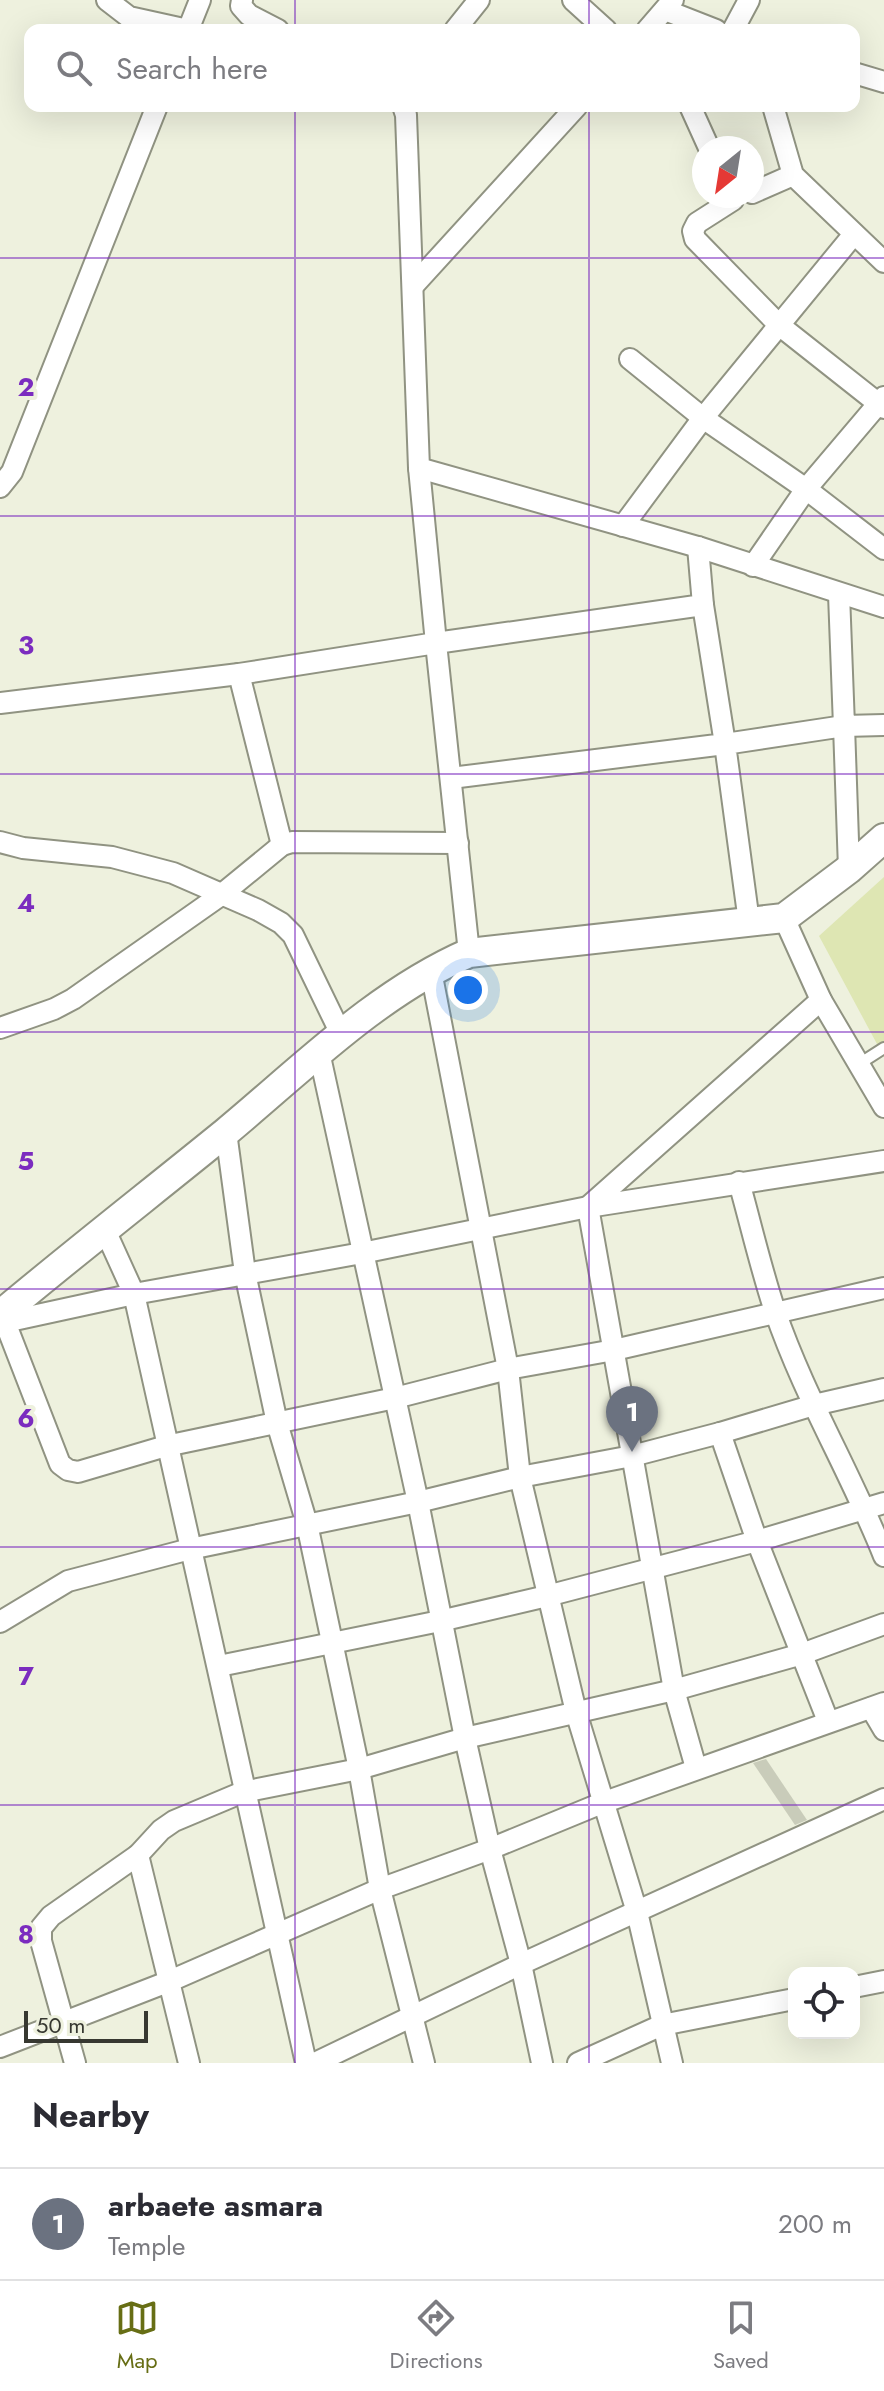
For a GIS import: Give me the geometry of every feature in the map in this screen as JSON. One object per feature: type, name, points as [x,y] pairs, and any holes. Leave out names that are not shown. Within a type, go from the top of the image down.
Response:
[{"type":"street","points":[[107,0],[129,17],[161,24]]},
{"type":"street","points":[[190,24],[200,0]]},
{"type":"street","points":[[460,24],[479,0]]},
{"type":"street","points":[[573,0],[599,24]]},
{"type":"street","points":[[736,24],[749,0]]},
{"type":"street","points":[[240,2],[249,15],[266,24]]},
{"type":"street","points":[[653,24],[669,5],[705,24]]},
{"type":"street","points":[[860,75],[884,82]]},
{"type":"street","points":[[0,487],[12,472],[155,112]]},
{"type":"street","points":[[405,112],[419,468],[469,953]]},
{"type":"street","points":[[413,286],[572,112]]},
{"type":"street","points":[[693,112],[704,136]]},
{"type":"street","points":[[775,112],[793,175],[884,262]]},
{"type":"street","points":[[764,186],[793,175]]},
{"type":"street","points":[[721,208],[697,223],[693,231],[695,239],[779,325],[882,403],[806,489],[753,566]]},
{"type":"street","points":[[623,526],[703,418],[854,234]]},
{"type":"street","points":[[630,359],[703,418],[806,489],[884,549]]},
{"type":"street","points":[[419,468],[698,547],[884,607]]},
{"type":"street","points":[[698,547],[703,605],[749,922]]},
{"type":"street","points":[[839,594],[849,869]]},
{"type":"street","points":[[0,703],[239,674],[703,605]]},
{"type":"street","points":[[239,674],[282,845]]},
{"type":"street","points":[[451,778],[844,726],[884,725]]},
{"type":"street","points":[[2,1318],[104,1228],[226,1132],[341,1034],[431,971],[469,953],[784,918],[884,838]]},
{"type":"street","points":[[0,842],[23,848],[112,857],[173,873],[258,910],[281,923],[293,935],[341,1034]]},
{"type":"street","points":[[0,1028],[73,999],[221,895],[282,845],[292,842],[458,843]]},
{"type":"street","points":[[784,918],[821,1000],[884,1107]]},
{"type":"street","points":[[431,971],[508,1369],[520,1477],[576,1712],[637,1912],[672,2063]]},
{"type":"street","points":[[588,1207],[821,1000]]},
{"type":"street","points":[[319,1052],[418,1502],[465,1738],[542,2063]]},
{"type":"street","points":[[226,1132],[245,1273],[277,1423],[307,1524],[359,1769],[380,1889],[424,2063]]},
{"type":"street","points":[[2,1318],[362,1253],[588,1207],[884,1161]]},
{"type":"street","points":[[739,1182],[776,1312],[814,1405],[875,1507],[884,1556]]},
{"type":"street","points":[[588,1207],[674,1690],[696,1768]]},
{"type":"street","points":[[104,1228],[134,1294],[306,2063]]},
{"type":"street","points":[[2,1318],[60,1464],[78,1472],[166,1446],[395,1398],[508,1369],[614,1350],[884,1288]]},
{"type":"street","points":[[0,1622],[68,1581],[190,1549],[418,1502],[520,1477],[632,1456],[814,1405],[884,1389]]},
{"type":"street","points":[[720,1433],[757,1541],[828,1721]]},
{"type":"street","points":[[219,1666],[547,1596],[875,1507]]},
{"type":"street","points":[[75,2063],[41,1941],[41,1928],[51,1916],[138,1855],[174,1821],[243,1792],[359,1769],[465,1738],[674,1690],[802,1654],[884,1624]]},
{"type":"street","points":[[0,2047],[170,1981],[380,1889],[696,1768],[877,1705],[884,1730]]},
{"type":"street","points":[[315,2063],[521,1964],[884,1799]]},
{"type":"street","points":[[138,1855],[189,2063]]},
{"type":"street","points":[[860,1986],[884,1981]]},
{"type":"street","points":[[578,2063],[662,2025],[788,2000]]},
{"type":"lane","points":[[859,1064],[884,1048]]},
{"type":"green space","points":[[884,877],[884,1057],[819,936]]},
{"type":"building","points":[[766,1759],[807,1820],[795,1825],[753,1763]]},
{"type":"place","name":"arbaete asmara","points":[[632,1452]]}]
